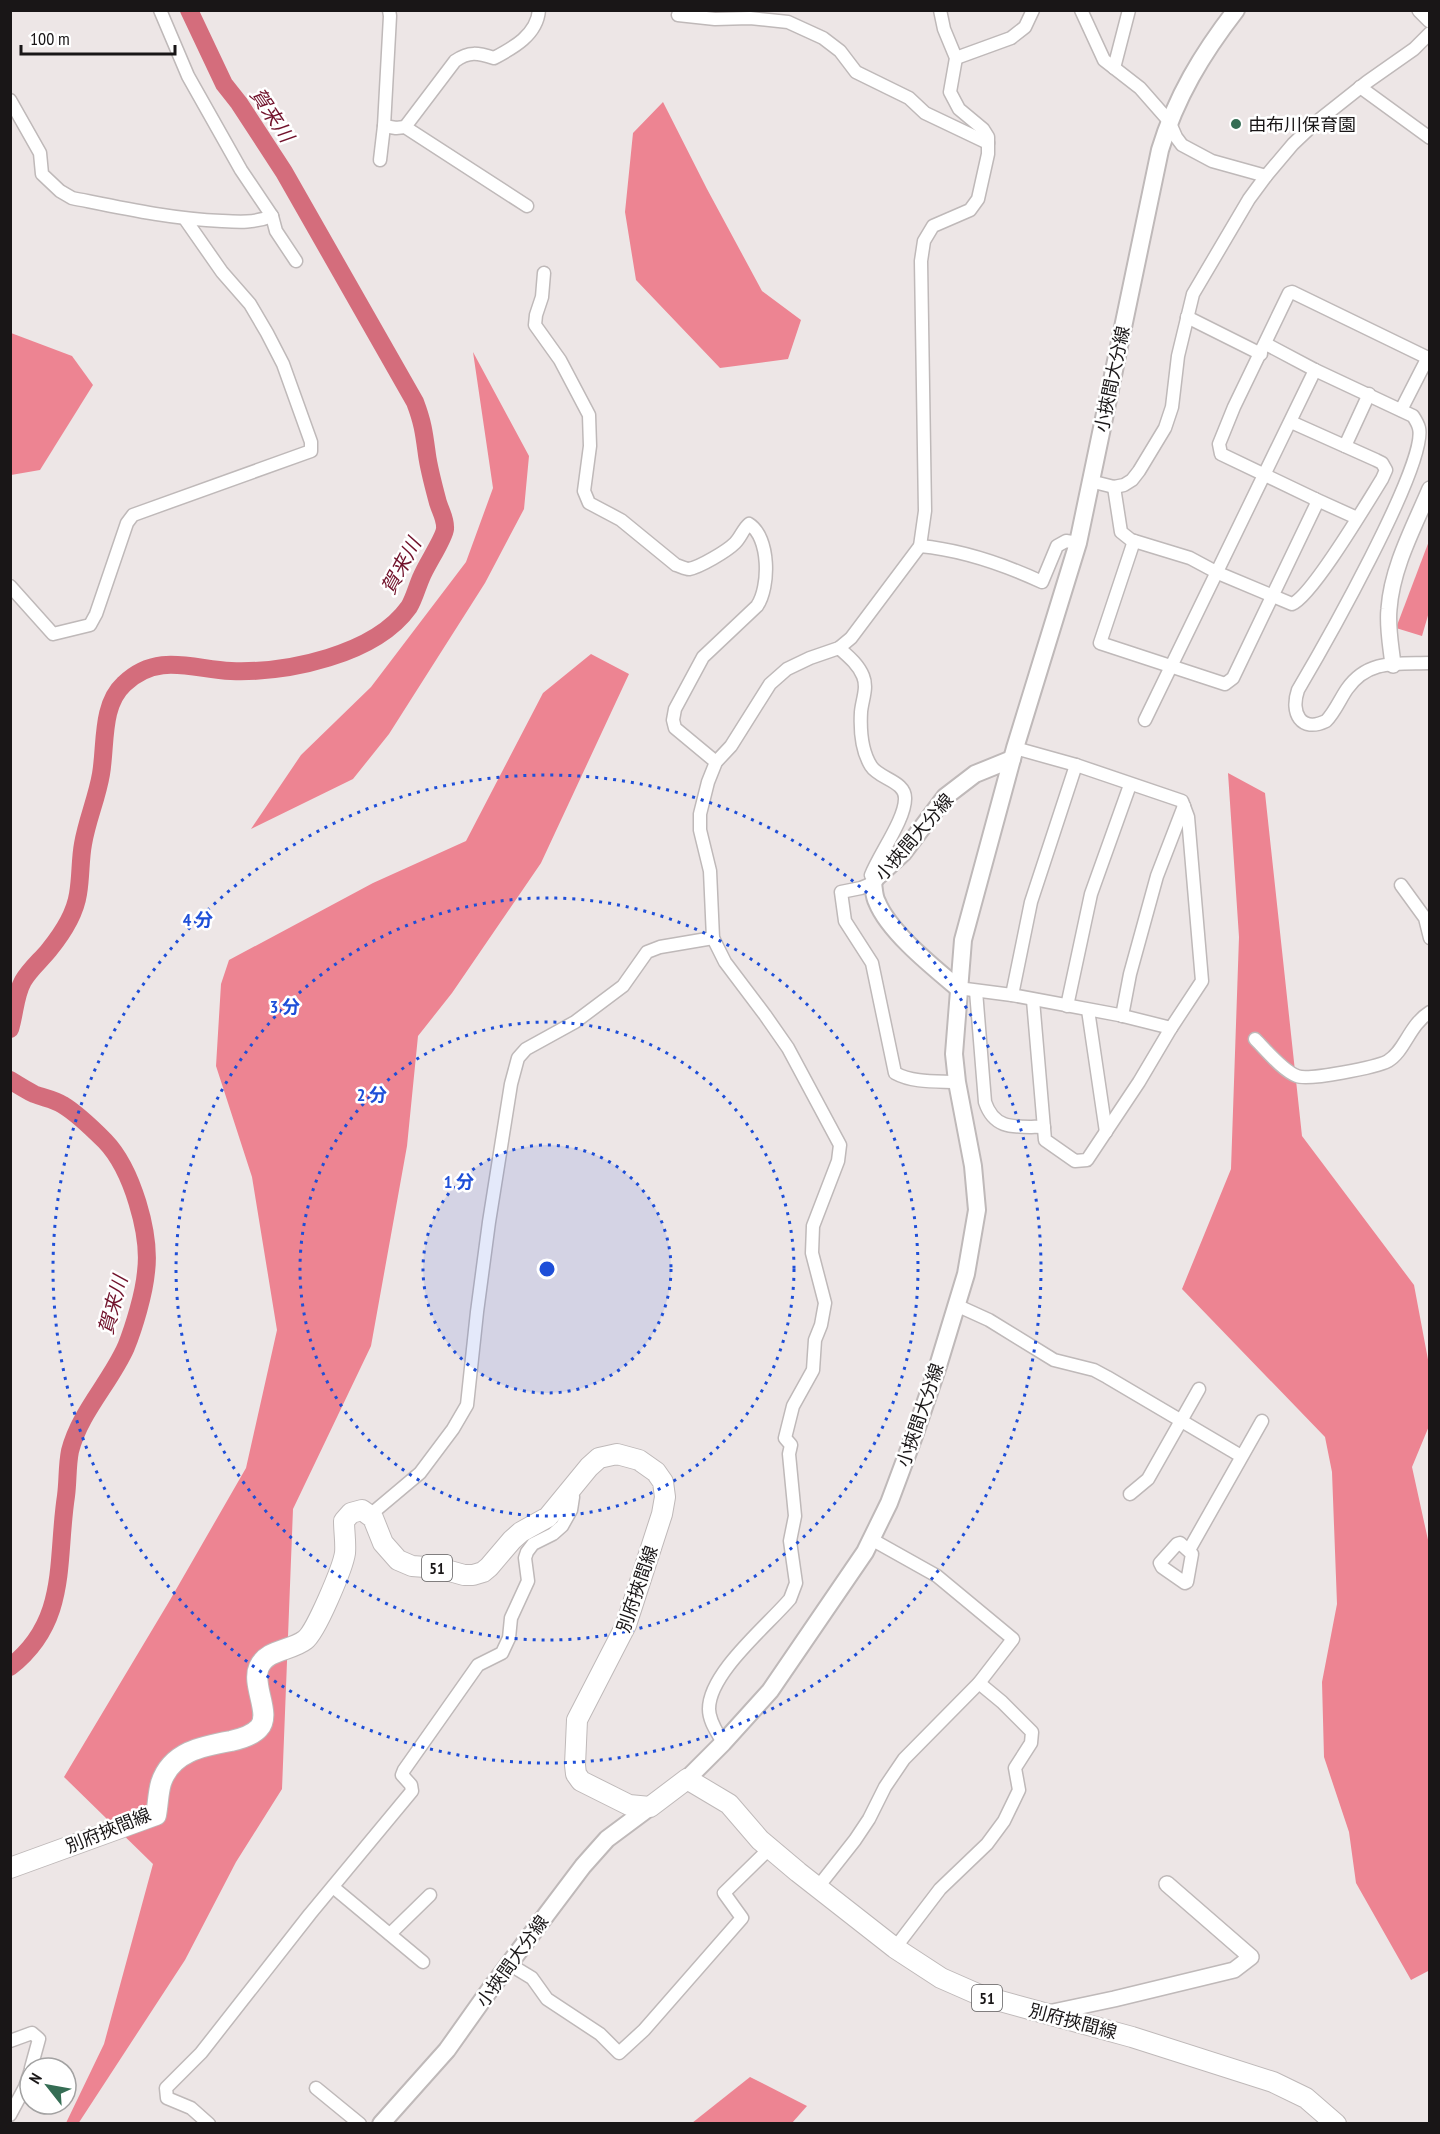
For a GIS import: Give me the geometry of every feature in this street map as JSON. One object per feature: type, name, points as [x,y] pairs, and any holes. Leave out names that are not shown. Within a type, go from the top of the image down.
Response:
[{"type":"main road","name":"小挾間大分線","points":[[687,1779],[770,1691],[865,1552],[889,1503],[938,1366],[971,1251],[977,1210],[974,1166],[957,1082],[954,1054],[963,940],[1013,753],[1078,543],[1158,161],[1169,121],[1200,59],[1236,10]]},
{"type":"main road","name":"小挾間大分線","points":[[958,988],[908,943],[890,923],[877,902],[874,881],[903,853],[945,797],[975,774],[1013,753]]},
{"type":"main road","name":"別府挾間線","points":[[10,1868],[156,1815],[161,1783],[178,1757],[201,1746],[235,1740],[261,1727],[264,1718],[257,1683],[260,1664],[268,1656],[307,1639],[323,1609],[342,1564],[345,1551],[344,1521],[351,1513],[362,1510],[370,1515],[383,1543],[398,1560],[412,1566],[469,1575],[483,1572],[512,1540],[525,1529],[548,1517],[596,1460],[617,1454],[646,1463],[660,1476],[665,1488],[662,1514],[626,1625],[579,1717],[575,1732],[576,1770],[580,1781],[629,1804],[650,1807]]},
{"type":"main road","name":"別府挾間線","points":[[687,1779],[734,1808],[747,1826],[770,1848],[896,1948],[931,1972],[961,1988],[982,1996],[1132,2037],[1273,2082],[1306,2098],[1336,2124]]},
{"type":"main road","points":[[650,1807],[687,1779]]},
{"type":"main road","name":"小挾間大分線","points":[[381,2124],[447,2050],[583,1866],[607,1839],[650,1807]]},
{"type":"street","points":[[160,10],[188,76],[241,170],[272,216],[276,231],[296,261]]},
{"type":"street","points":[[380,160],[390,16],[388,10]]},
{"type":"street","points":[[405,127],[455,61],[463,55],[474,53],[494,58],[508,50],[536,26],[539,10]]},
{"type":"street","points":[[723,1743],[711,1721],[709,1710],[711,1694],[720,1675],[790,1599],[796,1583],[790,1541],[795,1516],[789,1454],[791,1445],[785,1438],[793,1406],[813,1370],[815,1340],[825,1304],[812,1253],[813,1226],[838,1161],[840,1145],[788,1048],[725,962],[713,938],[710,871],[700,830],[700,814],[716,762],[731,746],[770,684],[787,669],[839,648],[851,638],[920,546],[925,511],[921,261],[924,241],[933,226],[970,210],[978,199],[988,154],[988,137],[983,129],[959,110],[950,93],[956,58],[944,29],[940,10]]},
{"type":"street","points":[[956,58],[1011,38],[1025,27],[1033,10]]},
{"type":"street","points":[[1081,10],[1104,60],[1140,88],[1169,121],[1182,145],[1212,161],[1266,176]]},
{"type":"street","points":[[1114,68],[1129,10]]},
{"type":"street","points":[[1420,10],[1430,20]]},
{"type":"street","points":[[678,15],[788,22],[823,38],[840,51],[856,72],[909,98],[925,113],[988,143]]},
{"type":"street","points":[[1090,481],[1114,487],[1132,480],[1165,428],[1172,408],[1178,356],[1193,294],[1266,176],[1300,137],[1360,87],[1414,49],[1430,33]]},
{"type":"street","points":[[1360,87],[1430,138]]},
{"type":"street","points":[[10,100],[40,153],[42,174],[60,191],[72,198],[185,219],[243,222],[260,221],[272,216]]},
{"type":"street","points":[[384,126],[405,127],[527,206]]},
{"type":"street","points":[[10,586],[52,634],[90,625],[96,614],[127,523],[133,515],[311,451],[311,442],[283,364],[267,333],[250,304],[222,272],[185,219]]},
{"type":"street","points":[[544,273],[542,297],[535,325],[560,360],[589,416],[590,446],[584,491],[589,503],[621,520],[675,565],[684,568],[690,569],[733,545],[749,524],[756,528],[760,535],[766,580],[763,597],[757,606],[703,657],[675,709],[673,720],[675,728],[716,762]]},
{"type":"street","points":[[1357,518],[1221,454],[1219,444],[1234,407],[1290,293],[1426,357],[1401,410]]},
{"type":"street","points":[[1187,317],[1369,394],[1413,416],[1419,428],[1418,444],[1402,490],[1358,582],[1298,690],[1294,703],[1297,716],[1300,720],[1312,724],[1326,721],[1359,675],[1378,666],[1430,663]]},
{"type":"street","points":[[1145,720],[1315,370]]},
{"type":"street","points":[[1345,446],[1369,394]]},
{"type":"street","points":[[1114,487],[1121,532],[1134,541],[1190,558],[1218,573],[1292,604],[1297,602],[1312,585],[1386,470],[1382,463],[1291,422]]},
{"type":"street","points":[[1394,664],[1388,622],[1392,588],[1402,554],[1430,489]]},
{"type":"street","points":[[1134,541],[1100,643],[1225,684],[1233,678],[1316,505],[1315,499]]},
{"type":"street","points":[[920,546],[940,548],[1004,564],[1042,582],[1057,546],[1066,541],[1078,543]]},
{"type":"street","points":[[839,648],[864,677],[865,691],[861,720],[864,754],[873,769],[902,787],[906,797],[903,812],[878,857],[872,875],[874,881],[841,892],[845,921],[873,963],[895,1074],[913,1079],[957,1082]]},
{"type":"street","points":[[1013,753],[1076,765],[1182,801],[1188,817],[1202,981],[1087,1160],[1075,1161],[1045,1140],[1033,1000]]},
{"type":"street","points":[[1012,995],[1031,902],[1076,765]]},
{"type":"street","points":[[1067,1006],[1091,894],[1130,785]]},
{"type":"street","points":[[1122,1016],[1130,974],[1157,876],[1184,806]]},
{"type":"street","points":[[1401,885],[1425,918],[1430,938]]},
{"type":"street","points":[[370,1515],[420,1473],[468,1405],[489,1222],[518,1058],[526,1049],[575,1022],[623,986],[647,952],[660,947],[713,938]]},
{"type":"street","points":[[958,988],[1012,995],[1171,1028]]},
{"type":"street","points":[[976,991],[985,1102],[988,1112],[998,1122],[1005,1125],[1044,1127]]},
{"type":"street","points":[[1088,1010],[1106,1132]]},
{"type":"street","points":[[1255,1039],[1281,1065],[1297,1076],[1312,1078],[1387,1061],[1398,1051],[1412,1028],[1430,1012]]},
{"type":"street","points":[[956,1305],[989,1320],[1054,1360],[1094,1370],[1241,1456]]},
{"type":"street","points":[[1130,1494],[1148,1479],[1199,1389]]},
{"type":"street","points":[[1189,1550],[1262,1421]]},
{"type":"street","points":[[209,2124],[191,2108],[167,2098],[166,2088],[201,2054],[412,1791],[411,1785],[402,1775],[404,1770],[478,1665],[502,1653],[509,1638],[511,1618],[528,1581],[525,1558],[527,1552],[533,1544],[554,1534],[562,1526],[571,1510],[573,1497],[571,1491]]},
{"type":"street","points":[[818,1887],[855,1840],[904,1759],[980,1683],[1013,1639],[938,1576],[871,1539]]},
{"type":"street","points":[[896,1948],[940,1889],[987,1844],[1004,1821],[1019,1790],[1015,1768],[1031,1743],[1032,1732],[980,1683]]},
{"type":"street","points":[[509,1964],[532,1978],[547,1999],[600,2034],[619,2053],[644,2030],[742,1918],[724,1893],[770,1848]]},
{"type":"street","points":[[1044,2013],[1234,1970],[1251,1957],[1167,1884]]},
{"type":"street","points":[[333,1887],[423,1962]]},
{"type":"street","points":[[390,1934],[430,1895]]},
{"type":"street","points":[[10,2041],[32,2033],[39,2039],[35,2056]]},
{"type":"street","points":[[316,2088],[360,2124]]},
{"type":"street","points":[[10,2115],[18,2100]]},
{"type":"shaded area","points":[[663,102],[762,291],[801,320],[788,359],[720,368],[636,280],[625,212],[633,133]]},
{"type":"shaded area","points":[[11,333],[72,356],[93,385],[40,470],[11,475]]},
{"type":"shaded area","points":[[473,352],[529,456],[524,509],[485,583],[389,734],[353,779],[251,829],[301,755],[371,687],[466,562],[493,488]]},
{"type":"shaded area","points":[[1429,541],[1429,612],[1422,636],[1396,628]]},
{"type":"shaded area","points":[[591,654],[629,674],[541,863],[452,993],[418,1036],[407,1146],[371,1346],[293,1509],[282,1789],[236,1862],[185,1960],[78,2124],[66,2123],[69,2116],[78,2116],[78,2098],[104,2044],[153,1864],[64,1777],[246,1468],[277,1330],[252,1177],[216,1066],[221,984],[229,960],[373,883],[466,841],[543,693]]},
{"type":"shaded area","points":[[1228,773],[1265,793],[1302,1136],[1414,1285],[1429,1365],[1429,1426],[1412,1467],[1430,1549],[1430,1970],[1411,1980],[1356,1883],[1349,1832],[1324,1757],[1322,1682],[1337,1604],[1332,1472],[1325,1437],[1182,1289],[1231,1169],[1239,937]]},
{"type":"shaded area","points":[[750,2077],[807,2106],[792,2123],[692,2123]]},
{"type":"waterway","name":"賀来川","points":[[10,1029],[18,992],[23,981],[59,937],[74,909],[79,888],[82,850],[101,774],[108,714],[111,703],[124,684],[136,674],[162,665],[231,671],[278,669],[328,658],[353,649],[375,638],[394,624],[409,607],[445,529],[430,471],[422,422],[415,402],[284,172],[224,84],[189,10]]},
{"type":"waterway","name":"賀来川","points":[[10,1080],[34,1094],[56,1101],[69,1109],[80,1117],[115,1153],[124,1168],[138,1203],[146,1239],[147,1257],[141,1300],[126,1347],[88,1410],[70,1451],[59,1567],[51,1610],[42,1630],[29,1649],[10,1667]]},
{"type":"place","name":"由布川保育園","points":[[1236,124]]}]
